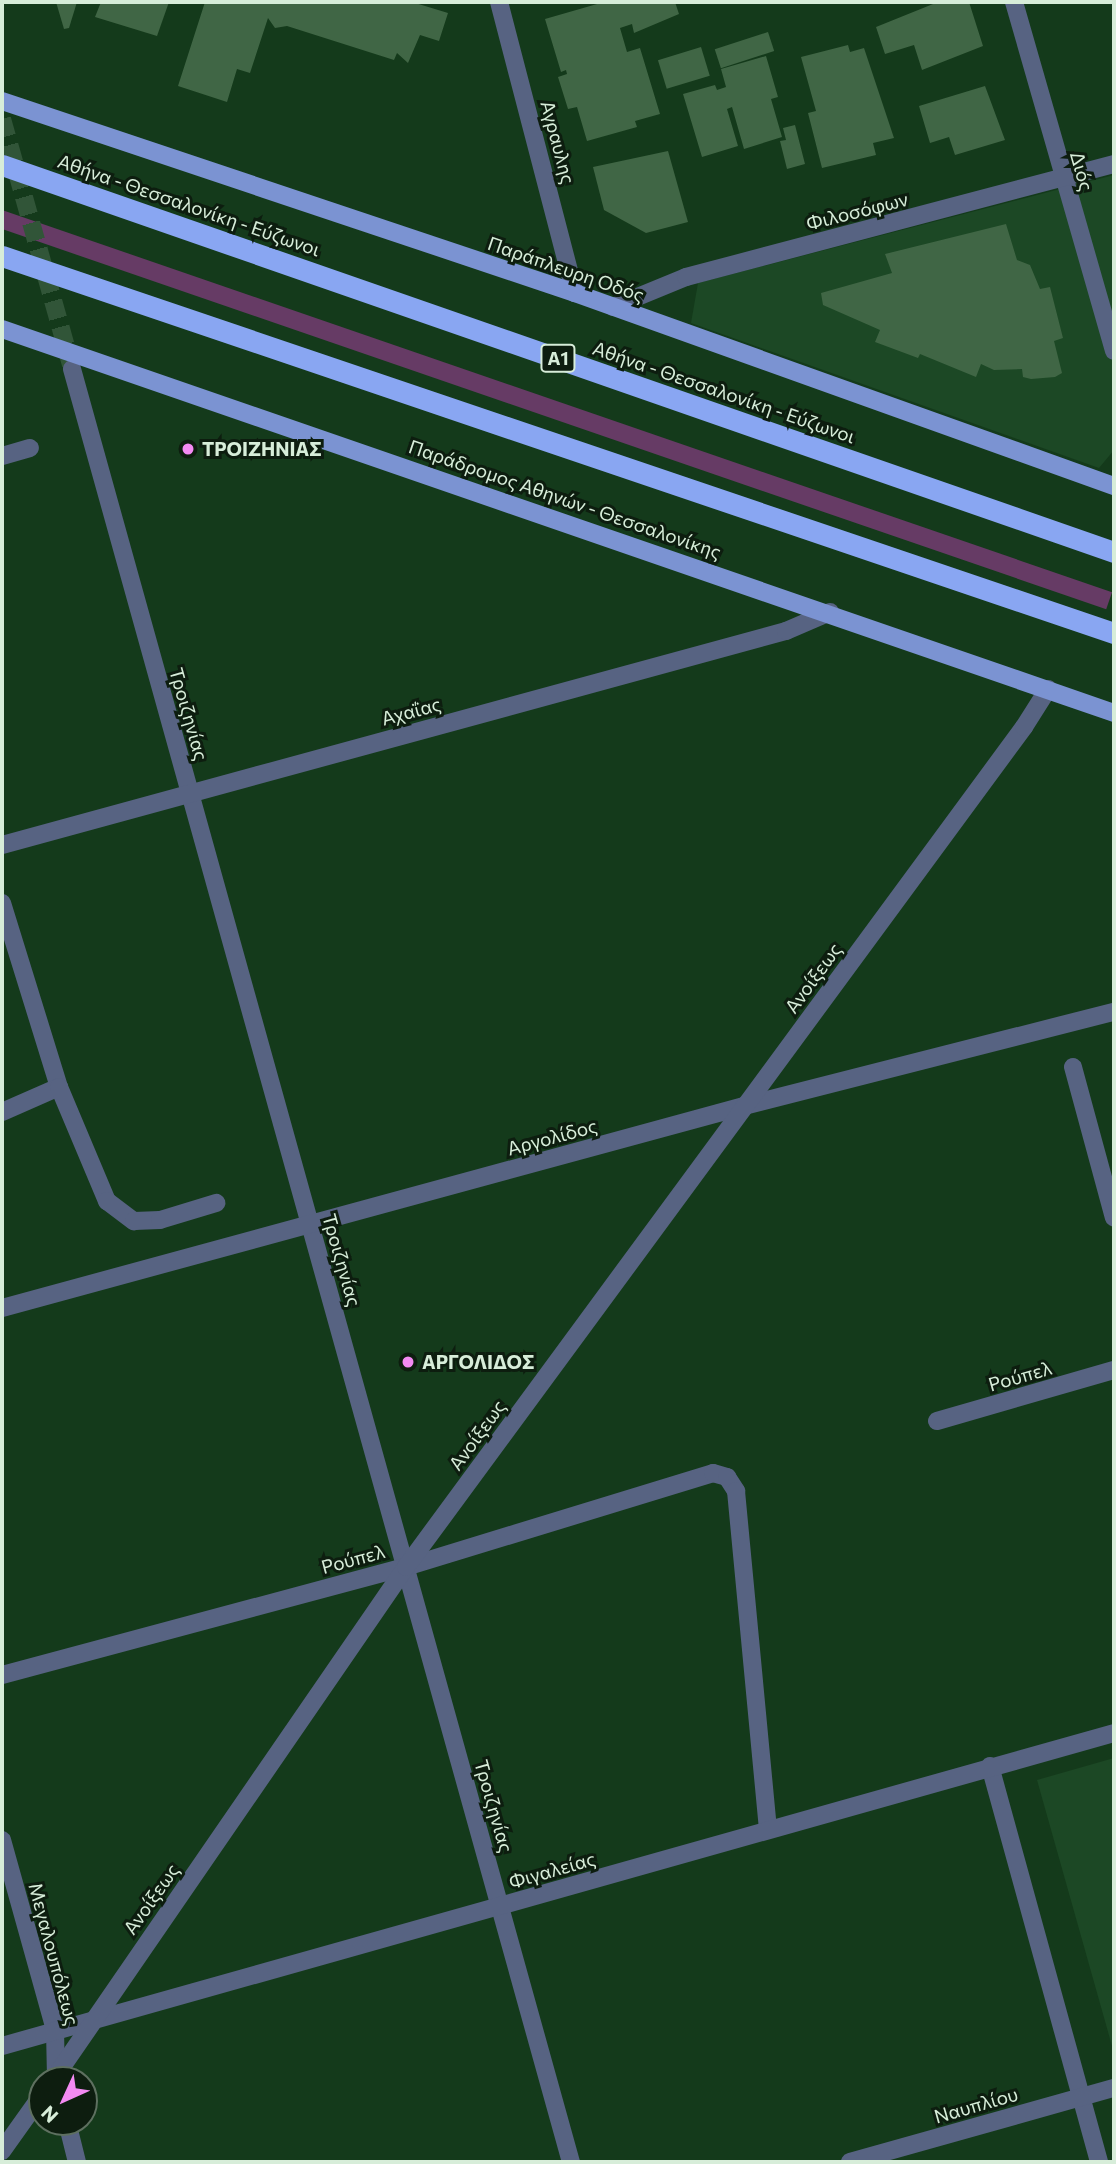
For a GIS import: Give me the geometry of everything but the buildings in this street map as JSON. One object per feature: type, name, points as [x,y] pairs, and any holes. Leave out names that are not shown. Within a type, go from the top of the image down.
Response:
[{"type":"highway","name":"Αθήνα - Θεσσαλονίκη - Εύζωνοι","points":[[2,165],[1114,552]]},
{"type":"highway","points":[[2,256],[1114,633]]},
{"type":"main road","name":"Παράπλευρη Οδός","points":[[2,101],[575,293],[1114,486]]},
{"type":"main road","name":"Παράδρομος Αθηνών - Θεσσαλονίκης","points":[[2,329],[830,612],[1114,713]]},
{"type":"street","name":"Αγραυλης","points":[[499,2],[575,293]]},
{"type":"street","name":"Διός","points":[[1014,2],[1062,180],[1114,351]]},
{"type":"street","name":"Φιλοσόφων","points":[[613,307],[686,277],[1062,180],[1114,164]]},
{"type":"street","name":"Τροιζηνίας","points":[[72,369],[572,2162]]},
{"type":"street","points":[[2,456],[30,448]]},
{"type":"street","name":"Αχαΐας","points":[[2,845],[786,631],[830,612]]},
{"type":"street","name":"Ανοίξεως","points":[[63,2066],[406,1567],[1048,689]]},
{"type":"street","points":[[2,903],[59,1087],[107,1201],[134,1221],[160,1220],[216,1203]]},
{"type":"street","name":"Αργολίδος","points":[[2,1308],[744,1106],[1114,1012]]},
{"type":"street","points":[[1073,1067],[1114,1218]]},
{"type":"street","points":[[2,1112],[59,1087]]},
{"type":"street","name":"Ρούπελ","points":[[937,1421],[1114,1370]]},
{"type":"street","name":"Ρούπελ","points":[[2,1675],[406,1567],[713,1473],[727,1477],[736,1491],[768,1828]]},
{"type":"street","name":"Φιγαλείας","points":[[2,2046],[94,2018],[500,1907],[768,1828],[1114,1733]]},
{"type":"street","points":[[990,1766],[1099,2162]]},
{"type":"street","name":"Μεγαλουπόλεως","points":[[2,1840],[55,2031],[55,2066]]},
{"type":"street","name":"Ναυπλίου","points":[[850,2162],[1114,2088]]},
{"type":"street","points":[[2,2151],[28,2115]]},
{"type":"street","points":[[70,2136],[77,2162]]},
{"type":"shaded area","points":[[1114,175],[1114,450],[1099,468],[691,323],[698,283]]},
{"type":"shaded area","points":[[2,210],[1112,592],[1106,609],[2,229]]},
{"type":"shaded area","points":[[1114,1758],[1114,2053],[1037,1780]]},
{"type":"tunnel","points":[[2,119],[71,365]]},
{"type":"place","name":"ΤΡΟΙΖΗΝΙΑΣ","points":[[188,449]]},
{"type":"place","name":"ΑΡΓΟΛΙΔΟΣ","points":[[408,1362]]}]
